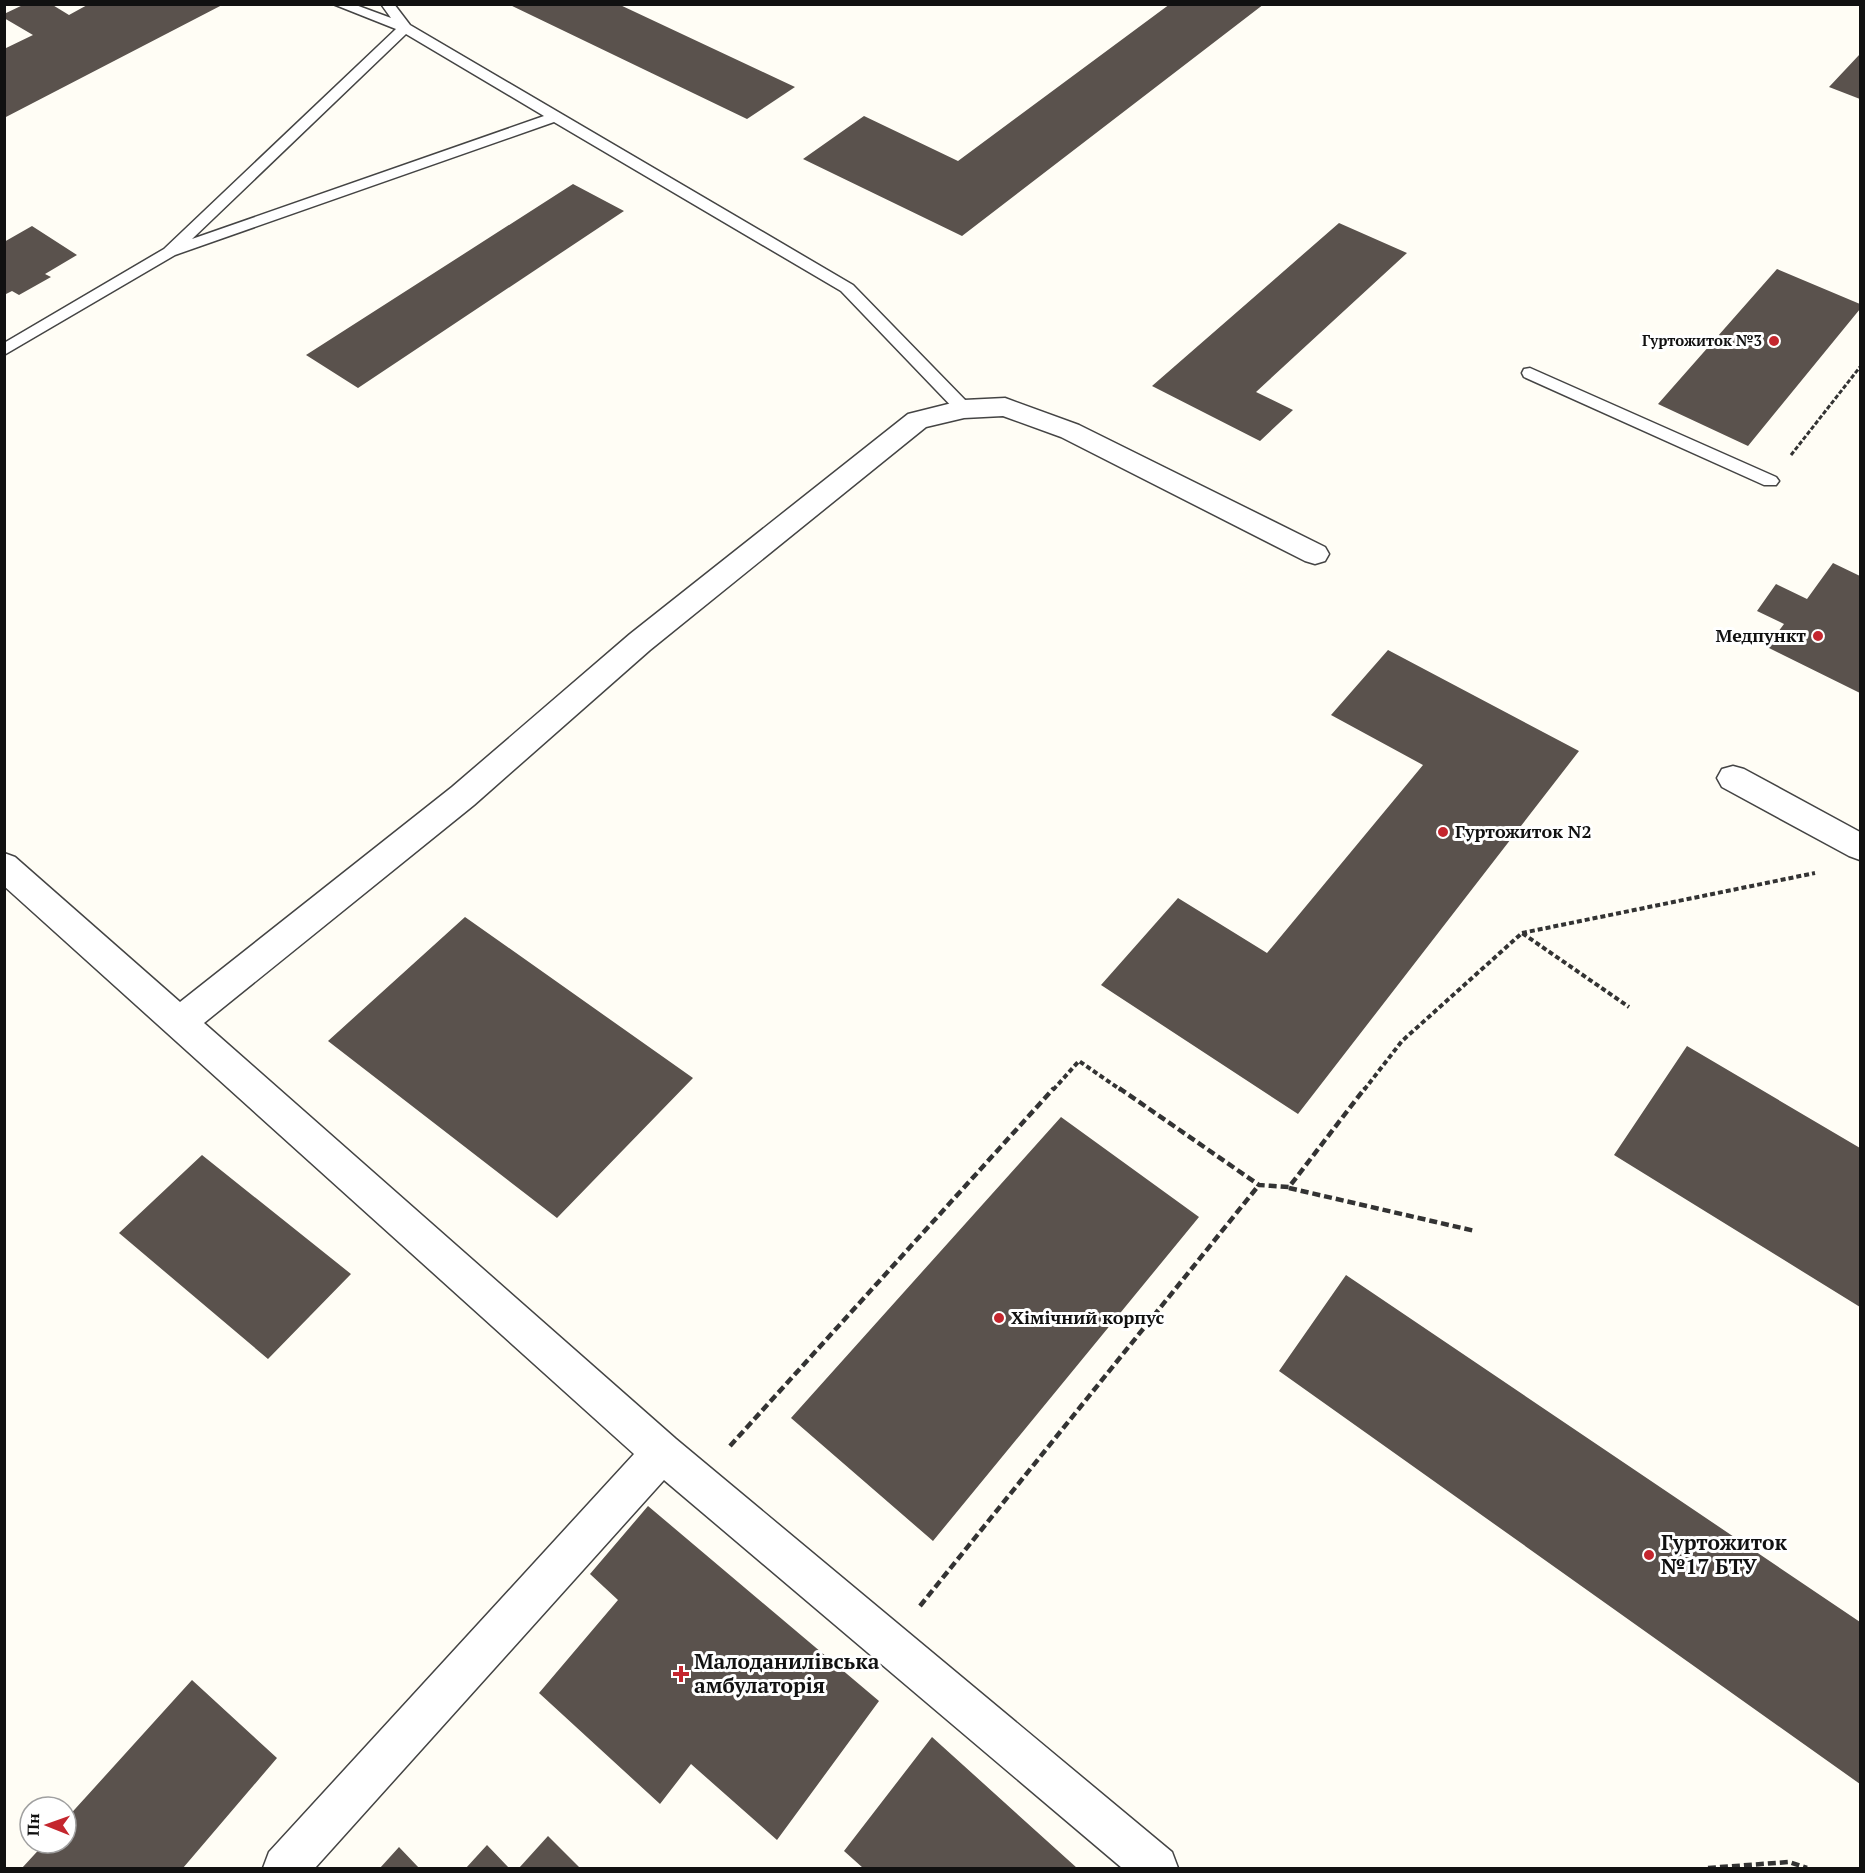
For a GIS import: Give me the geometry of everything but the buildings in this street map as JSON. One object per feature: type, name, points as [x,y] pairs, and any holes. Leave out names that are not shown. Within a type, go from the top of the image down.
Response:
[{"type":"street","points":[[180,1022],[463,796],[640,642],[852,469],[917,420],[964,409],[1005,407],[1070,431],[1315,554]]},
{"type":"street","points":[[1733,778],[1860,847]]},
{"type":"street","points":[[4,866],[663,1453],[1156,1869]]},
{"type":"street","points":[[285,1869],[663,1453]]},
{"type":"lane","points":[[339,4],[405,28],[847,288],[964,409]]},
{"type":"lane","points":[[387,4],[405,28]]},
{"type":"lane","points":[[169,252],[405,28]]},
{"type":"lane","points":[[4,350],[169,252],[554,117]]},
{"type":"lane","points":[[1530,373],[1770,481]]},
{"type":"path","points":[[1770,481],[1860,367]]},
{"type":"path","points":[[1289,1187],[1402,1041],[1522,933],[1826,870]]},
{"type":"path","points":[[1522,933],[1629,1007]]},
{"type":"path","points":[[698,1482],[1079,1061],[1259,1185],[1289,1187],[1475,1231]]},
{"type":"path","points":[[889,1644],[1259,1185]]},
{"type":"path","points":[[1708,1869],[1789,1862],[1807,1869]]},
{"type":"place","name":"Гуртожиток №3","points":[[1774,341]]},
{"type":"place","name":"Медпункт","points":[[1818,636]]},
{"type":"place","name":"Гуртожиток N2","points":[[1443,832]]},
{"type":"place","name":"Хімічний корпус","points":[[999,1318]]},
{"type":"place","name":"Гуртожиток №17 БТУ","points":[[1649,1555]]},
{"type":"place","name":"Малоданилівська амбулаторія","points":[[681,1674]]}]
